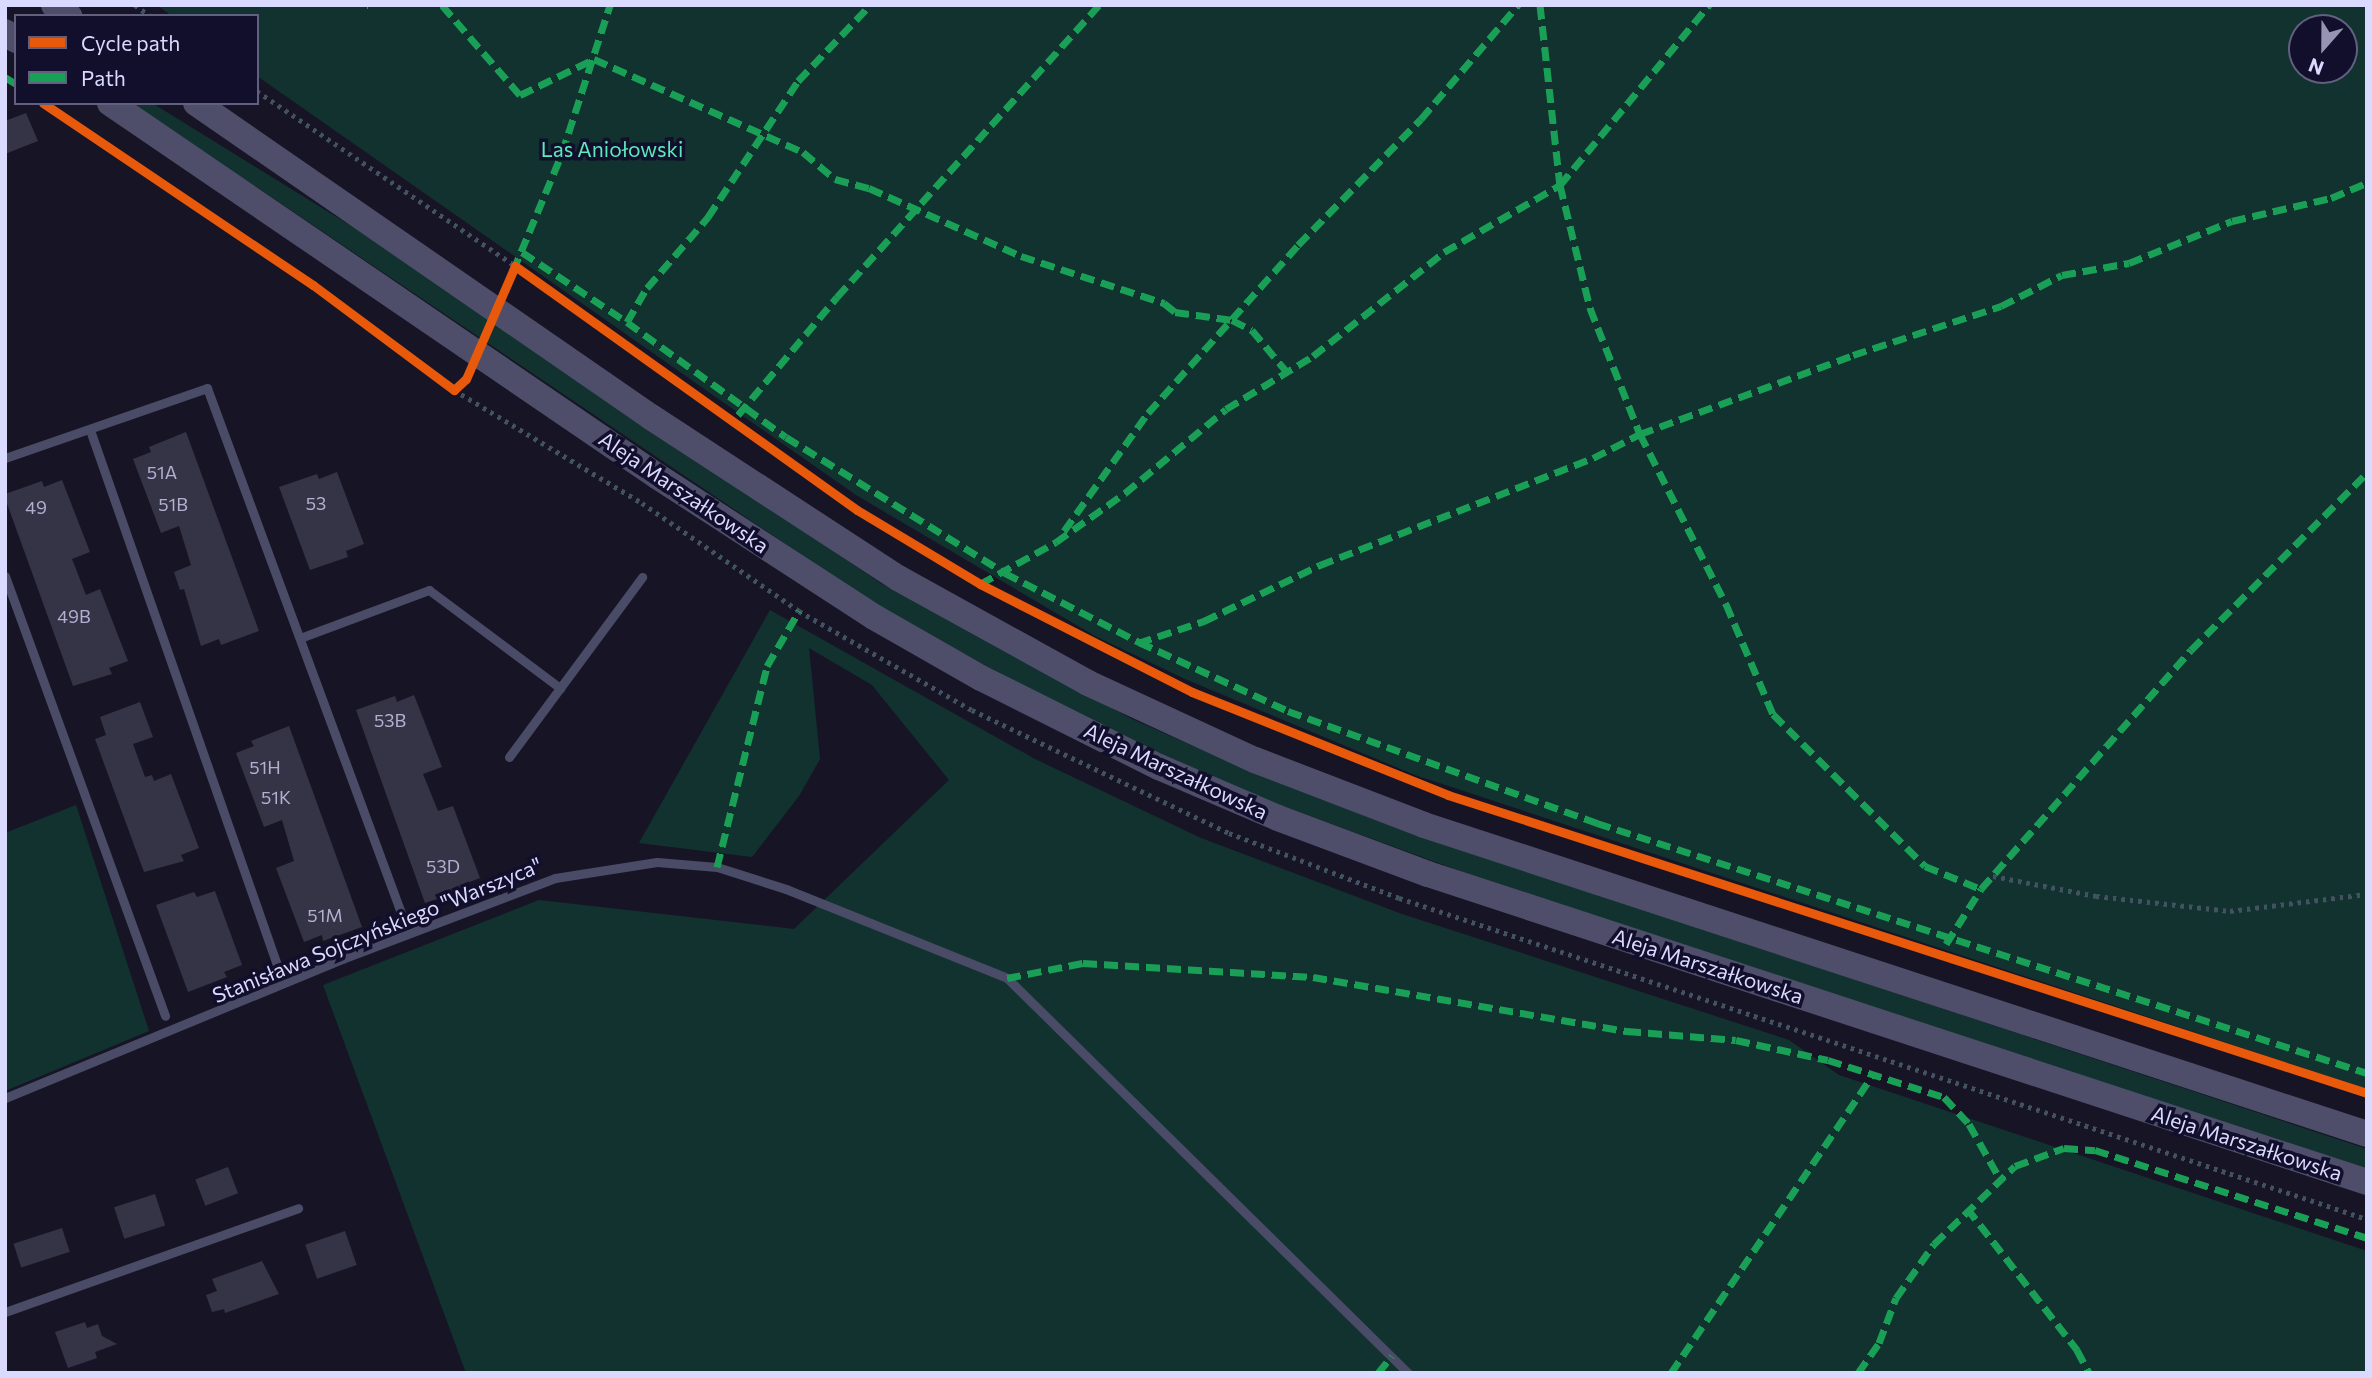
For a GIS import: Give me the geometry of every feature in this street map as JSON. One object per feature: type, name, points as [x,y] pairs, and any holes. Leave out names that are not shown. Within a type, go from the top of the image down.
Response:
[{"type":"main road","name":"Aleja Marszałkowska","points":[[113,105],[657,476],[874,617],[981,678],[1159,767],[1428,874],[2367,1182]]},
{"type":"main road","name":"Aleja Marszałkowska","points":[[199,105],[651,417],[887,571],[1088,683],[1255,760],[1424,825],[2367,1134]]},
{"type":"lane","points":[[5,458],[207,388],[403,918]]},
{"type":"lane","points":[[90,430],[277,965]]},
{"type":"lane","points":[[5,576],[165,1016]]},
{"type":"lane","points":[[509,757],[642,576]]},
{"type":"lane","points":[[300,638],[429,590],[560,688]]},
{"type":"lane","name":"Stanisława Sojczyńskiego \"Warszyca\"","points":[[5,1098],[342,959],[555,878],[657,862],[717,867],[786,890],[1007,978],[1408,1373]]},
{"type":"lane","points":[[5,1312],[298,1208]]},
{"type":"path","points":[[259,92],[515,266]]},
{"type":"path","points":[[1993,876],[2096,896],[2230,911],[2367,894]]},
{"type":"green space","name":"Las Aniołowski","points":[[157,5],[2367,5],[2367,1089],[1415,775],[1185,679],[1095,636],[856,495],[259,77],[259,14],[169,14]]},
{"type":"green space","points":[[135,105],[155,105],[356,229],[882,584],[1132,719],[1252,772],[1400,829],[2367,1149],[2367,1170],[1482,879],[1264,799],[1145,747],[1032,691],[879,607]]},
{"type":"green space","points":[[770,610],[1035,759],[1201,838],[1402,914],[1789,1040],[1839,1075],[2367,1251],[2367,1373],[466,1373],[323,985],[539,900],[794,929],[949,780],[872,685],[809,648],[820,759],[799,796],[752,857],[639,843]]},
{"type":"green space","points":[[76,805],[149,1031],[5,1091],[5,833]]},
{"type":"building","points":[[26,113],[38,141],[5,154],[5,121]]},
{"type":"building","points":[[186,432],[259,631],[221,645],[219,639],[201,646],[184,589],[180,590],[174,572],[191,565],[179,526],[161,533],[133,459],[151,452],[149,447]]},
{"type":"building","points":[[337,472],[364,544],[346,551],[348,557],[310,570],[279,487],[317,474],[319,479]]},
{"type":"building","points":[[62,480],[90,552],[72,559],[86,595],[100,589],[128,661],[109,668],[112,674],[73,686],[5,498],[5,494],[42,481],[44,487]]},
{"type":"building","points":[[414,695],[442,767],[423,774],[438,811],[453,806],[480,878],[462,885],[464,890],[425,903],[356,710],[395,696],[397,702]]},
{"type":"building","points":[[140,702],[153,737],[133,744],[145,777],[152,775],[154,781],[171,774],[199,848],[181,855],[184,861],[144,872],[95,739],[106,735],[100,717]]},
{"type":"building","points":[[289,726],[362,927],[323,941],[322,935],[304,942],[276,868],[294,861],[282,820],[264,827],[236,753],[254,746],[251,741]]},
{"type":"building","points":[[215,891],[242,965],[224,972],[227,977],[188,992],[156,905],[194,892],[197,897]]},
{"type":"building","points":[[228,1167],[238,1193],[205,1206],[195,1180]]},
{"type":"building","points":[[155,1194],[165,1225],[124,1239],[114,1207]]},
{"type":"building","points":[[62,1228],[70,1252],[21,1268],[13,1244]]},
{"type":"building","points":[[345,1231],[357,1265],[317,1279],[305,1245]]},
{"type":"building","points":[[262,1261],[279,1294],[225,1313],[224,1309],[212,1312],[206,1295],[217,1291],[212,1279]]},
{"type":"building","points":[[85,1322],[87,1328],[98,1324],[102,1336],[117,1344],[95,1352],[97,1358],[68,1368],[55,1332]]},
{"type":"marked path","points":[[442,5],[520,95],[594,59],[803,152],[835,179],[869,188],[1021,256],[1164,303],[1175,312],[1232,320],[1252,330],[1287,372]]},
{"type":"marked path","points":[[513,271],[562,153],[610,5]]},
{"type":"marked path","points":[[522,252],[627,322],[647,288],[708,217],[798,81],[870,5]]},
{"type":"marked path","points":[[738,415],[837,297],[1099,5]]},
{"type":"marked path","points":[[1064,531],[1148,413],[1298,245],[1421,119],[1518,5]]},
{"type":"marked path","points":[[1540,5],[1560,185],[1590,308],[1640,434],[1726,604],[1773,714],[1925,866],[1981,889]]},
{"type":"marked path","points":[[980,584],[1056,542],[1125,493],[1226,409],[1313,356],[1444,252],[1560,185],[1709,5]]},
{"type":"marked path","points":[[5,77],[14,83]]},
{"type":"marked path","points":[[1138,643],[1204,621],[1320,565],[1593,458],[1640,434],[1853,355],[2001,306],[2062,275],[2129,263],[2232,221],[2331,198],[2367,183]]},
{"type":"marked path","points":[[627,322],[786,437],[1005,573],[1139,642],[1288,711],[1597,823],[2367,1073]]},
{"type":"marked path","points":[[1946,944],[1981,889],[2191,650],[2367,473]]},
{"type":"marked path","points":[[717,867],[767,666],[799,611]]},
{"type":"marked path","points":[[1007,978],[1083,963],[1313,977],[1627,1031],[1736,1040],[1828,1060],[1944,1097],[1969,1124],[2000,1179]]},
{"type":"marked path","points":[[1671,1373],[1873,1075]]},
{"type":"marked path","points":[[1858,1373],[1879,1343],[1896,1298],[1934,1244],[2015,1166],[2064,1148],[2095,1150],[2367,1238]]},
{"type":"marked path","points":[[1967,1208],[2077,1350],[2089,1373]]},
{"type":"marked path","points":[[1378,1373],[1392,1356]]},
{"type":"cycle path","points":[[46,105],[313,285],[454,390],[466,379],[515,266],[857,510],[980,584],[1192,692],[1448,795],[2367,1093]]}]
